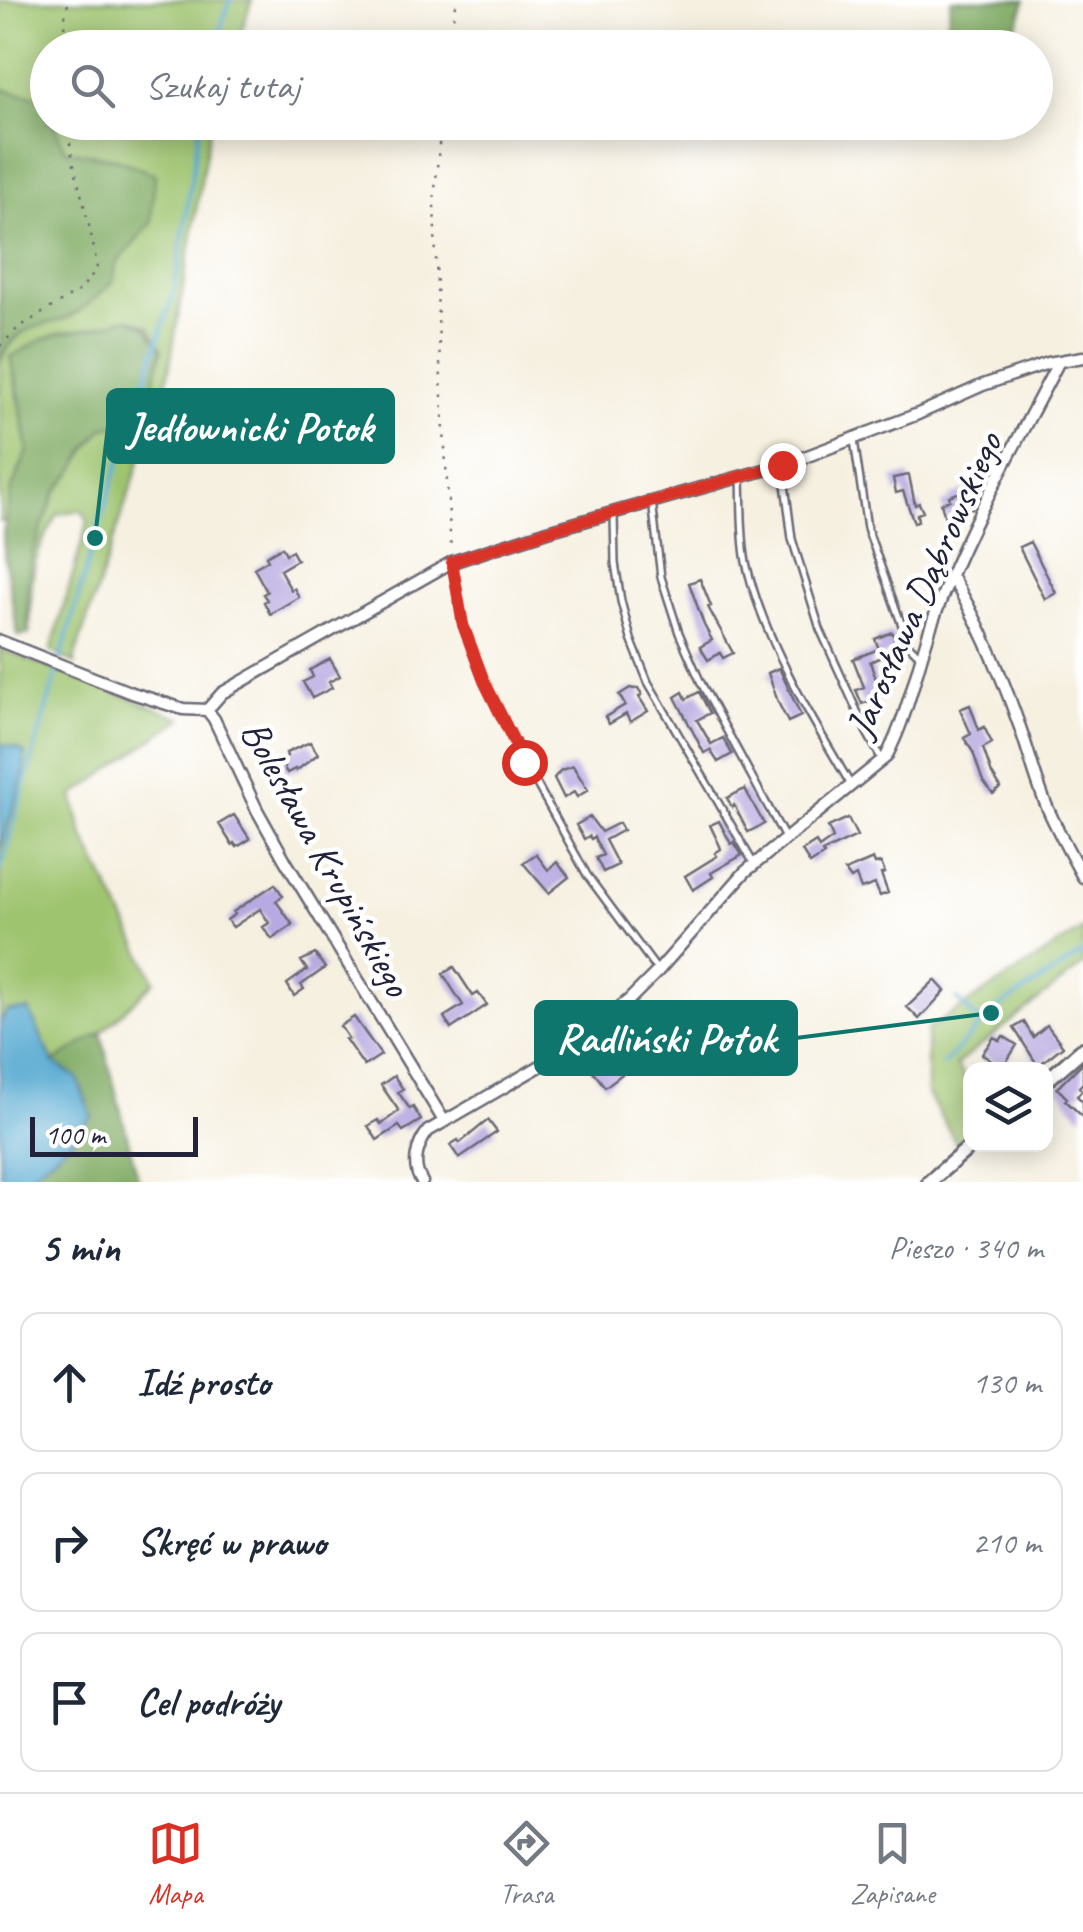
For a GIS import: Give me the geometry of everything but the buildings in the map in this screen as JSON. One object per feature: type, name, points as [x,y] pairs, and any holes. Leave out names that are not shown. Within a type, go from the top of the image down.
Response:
[{"type":"street","points":[[207,710],[222,693],[452,562],[652,500],[782,465],[854,440],[984,385],[1083,357]]},
{"type":"street","name":"Jarosława Dąbrowskiego","points":[[422,1182],[416,1154],[428,1130],[584,1038],[658,972],[744,872],[882,760],[896,738],[951,576],[1059,361]]},
{"type":"street","points":[[951,576],[990,650],[1048,810],[1083,877]]},
{"type":"street","name":"Bolesława Krupińskiego","points":[[0,641],[129,692],[183,710],[207,710],[286,862],[444,1121]]},
{"type":"street","points":[[1053,1074],[1083,1048]]},
{"type":"street","points":[[929,1182],[965,1152]]},
{"type":"lane","points":[[854,440],[867,528],[910,645],[921,656]]},
{"type":"lane","points":[[782,465],[792,539],[820,629],[882,760]]},
{"type":"lane","points":[[741,478],[746,561],[771,638],[851,786]]},
{"type":"lane","points":[[652,500],[662,577],[679,632],[701,684],[785,838]]},
{"type":"lane","points":[[614,512],[620,601],[648,682],[754,864]]},
{"type":"lane","points":[[452,562],[463,625],[484,681],[524,762],[587,875],[658,972]]},
{"type":"path","points":[[64,30],[68,0]]},
{"type":"path","points":[[451,30],[457,0]]},
{"type":"path","points":[[0,346],[18,328],[80,290],[97,269],[70,140]]},
{"type":"path","points":[[439,140],[434,202],[452,562]]},
{"type":"green space","points":[[0,0],[252,0],[242,30],[30,30],[30,95],[0,89]]},
{"type":"green space","points":[[951,0],[1025,0],[1013,30],[947,30]]},
{"type":"green space","points":[[0,89],[30,95],[30,140],[61,140],[65,150],[114,158],[155,174],[151,223],[116,264],[113,282],[75,314],[19,335],[0,363]]},
{"type":"green space","points":[[61,140],[208,140],[168,376],[75,664],[51,651],[88,521],[81,510],[58,514],[42,544],[34,568],[29,634],[27,589],[32,554],[55,493],[103,428],[138,422],[152,390],[162,349],[149,326],[128,318],[61,333],[10,357],[28,450],[11,490],[6,522],[0,521],[3,353],[25,329],[72,316],[151,223],[114,158],[65,150]]},
{"type":"green space","points":[[128,318],[147,328],[162,349],[152,390],[138,422],[103,428],[55,493],[32,554],[27,589],[29,634],[18,636],[3,535],[11,490],[28,450],[10,357],[61,333]]},
{"type":"green space","points":[[0,649],[182,718],[73,796],[83,835],[155,981],[101,1033],[53,1062],[29,1010],[7,1011],[0,1023],[0,851],[24,773],[24,756],[17,748],[0,744]]},
{"type":"green space","points":[[1083,929],[1083,965],[956,1065],[963,1074],[963,1141],[958,1146],[927,1093],[927,1030]]},
{"type":"green space","points":[[101,1033],[139,1182],[22,1182],[70,1142],[92,1116],[77,1077],[53,1062]]},
{"type":"water","points":[[0,744],[25,753],[24,773],[0,851]]},
{"type":"water","points":[[29,1010],[53,1062],[77,1077],[92,1116],[70,1142],[22,1182],[8,1182],[0,1174],[0,1023],[7,1011]]},
{"type":"waterway","points":[[220,30],[230,0]]},
{"type":"waterway","points":[[0,871],[95,538],[175,288],[197,140]]},
{"type":"waterway","points":[[943,1065],[991,1013],[1083,953]]},
{"type":"waterway","points":[[957,999],[981,1023]]},
{"type":"place","name":"Jedłownicki Potok","points":[[95,538]]},
{"type":"place","name":"Radliński Potok","points":[[991,1013]]},
{"type":"route","points":[[524,762],[484,681],[463,625],[452,562],[782,465]]}]
